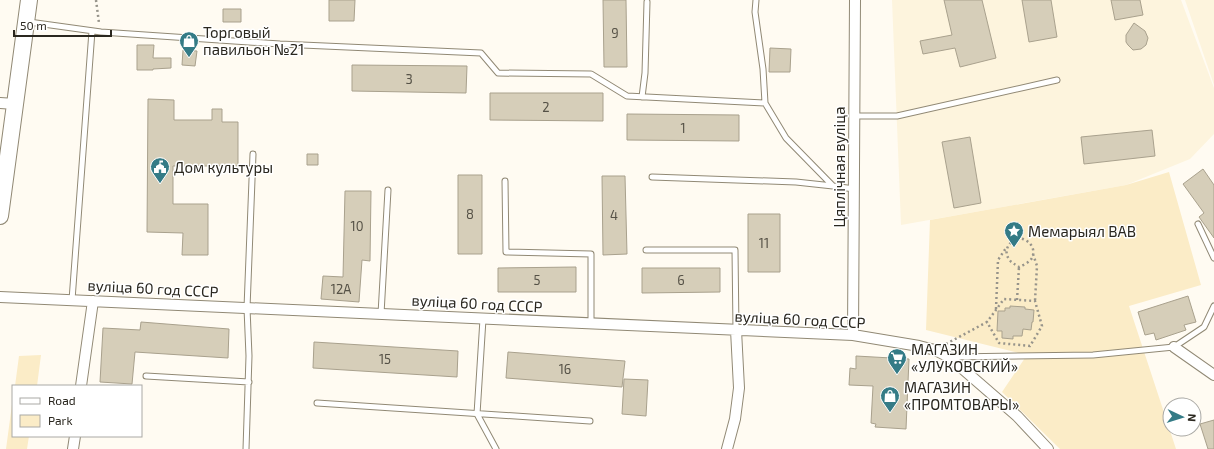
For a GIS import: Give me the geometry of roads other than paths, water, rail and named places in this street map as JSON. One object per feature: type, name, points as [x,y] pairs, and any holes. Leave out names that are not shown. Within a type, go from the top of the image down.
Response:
[{"type":"main road","points":[[0,216],[8,104],[26,22],[29,0]]},
{"type":"street","name":"Цяплічная вуліца","points":[[852,335],[855,0]]},
{"type":"street","name":"вуліца 60 год СССР","points":[[0,297],[852,335],[935,350],[949,358],[1016,416],[1048,449]]},
{"type":"street","points":[[81,385],[93,301]]},
{"type":"street","points":[[726,449],[735,419],[739,388],[736,330]]},
{"type":"street","points":[[1174,347],[1214,376]]},
{"type":"street","points":[[73,449],[75,437]]},
{"type":"lane","points":[[756,0],[755,12],[763,69],[765,103],[786,138],[833,186]]},
{"type":"lane","points":[[642,97],[645,73],[647,2]]},
{"type":"lane","points":[[26,22],[101,32],[280,44],[481,53],[498,73],[591,74],[627,96],[765,103]]},
{"type":"lane","points":[[72,300],[92,31]]},
{"type":"lane","points":[[854,116],[897,116],[1057,80]]},
{"type":"lane","points":[[246,449],[249,382],[247,308],[253,154]]},
{"type":"lane","points":[[652,177],[796,182],[854,189]]},
{"type":"lane","points":[[505,180],[506,252],[591,254],[591,324]]},
{"type":"lane","points":[[381,314],[388,190]]},
{"type":"lane","points":[[1198,224],[1214,258]]},
{"type":"lane","points":[[646,250],[735,250],[736,330]]},
{"type":"lane","points":[[949,358],[1093,355],[1174,347],[1204,327],[1214,306]]},
{"type":"lane","points":[[483,318],[477,414],[496,449]]},
{"type":"lane","points":[[146,376],[249,382]]},
{"type":"lane","points":[[317,403],[590,421]]},
{"type":"place","name":"Торговый павильон №21","points":[[189,58]]},
{"type":"place","name":"Дом культуры","points":[[160,184]]},
{"type":"place","name":"Мемарыял ВАВ","points":[[1014,248]]},
{"type":"place","name":"МАГАЗИН «УЛУКОВСКИЙ»","points":[[897,375]]},
{"type":"place","name":"МАГАЗИН «ПРОМТОВАРЫ»","points":[[890,413]]}]
